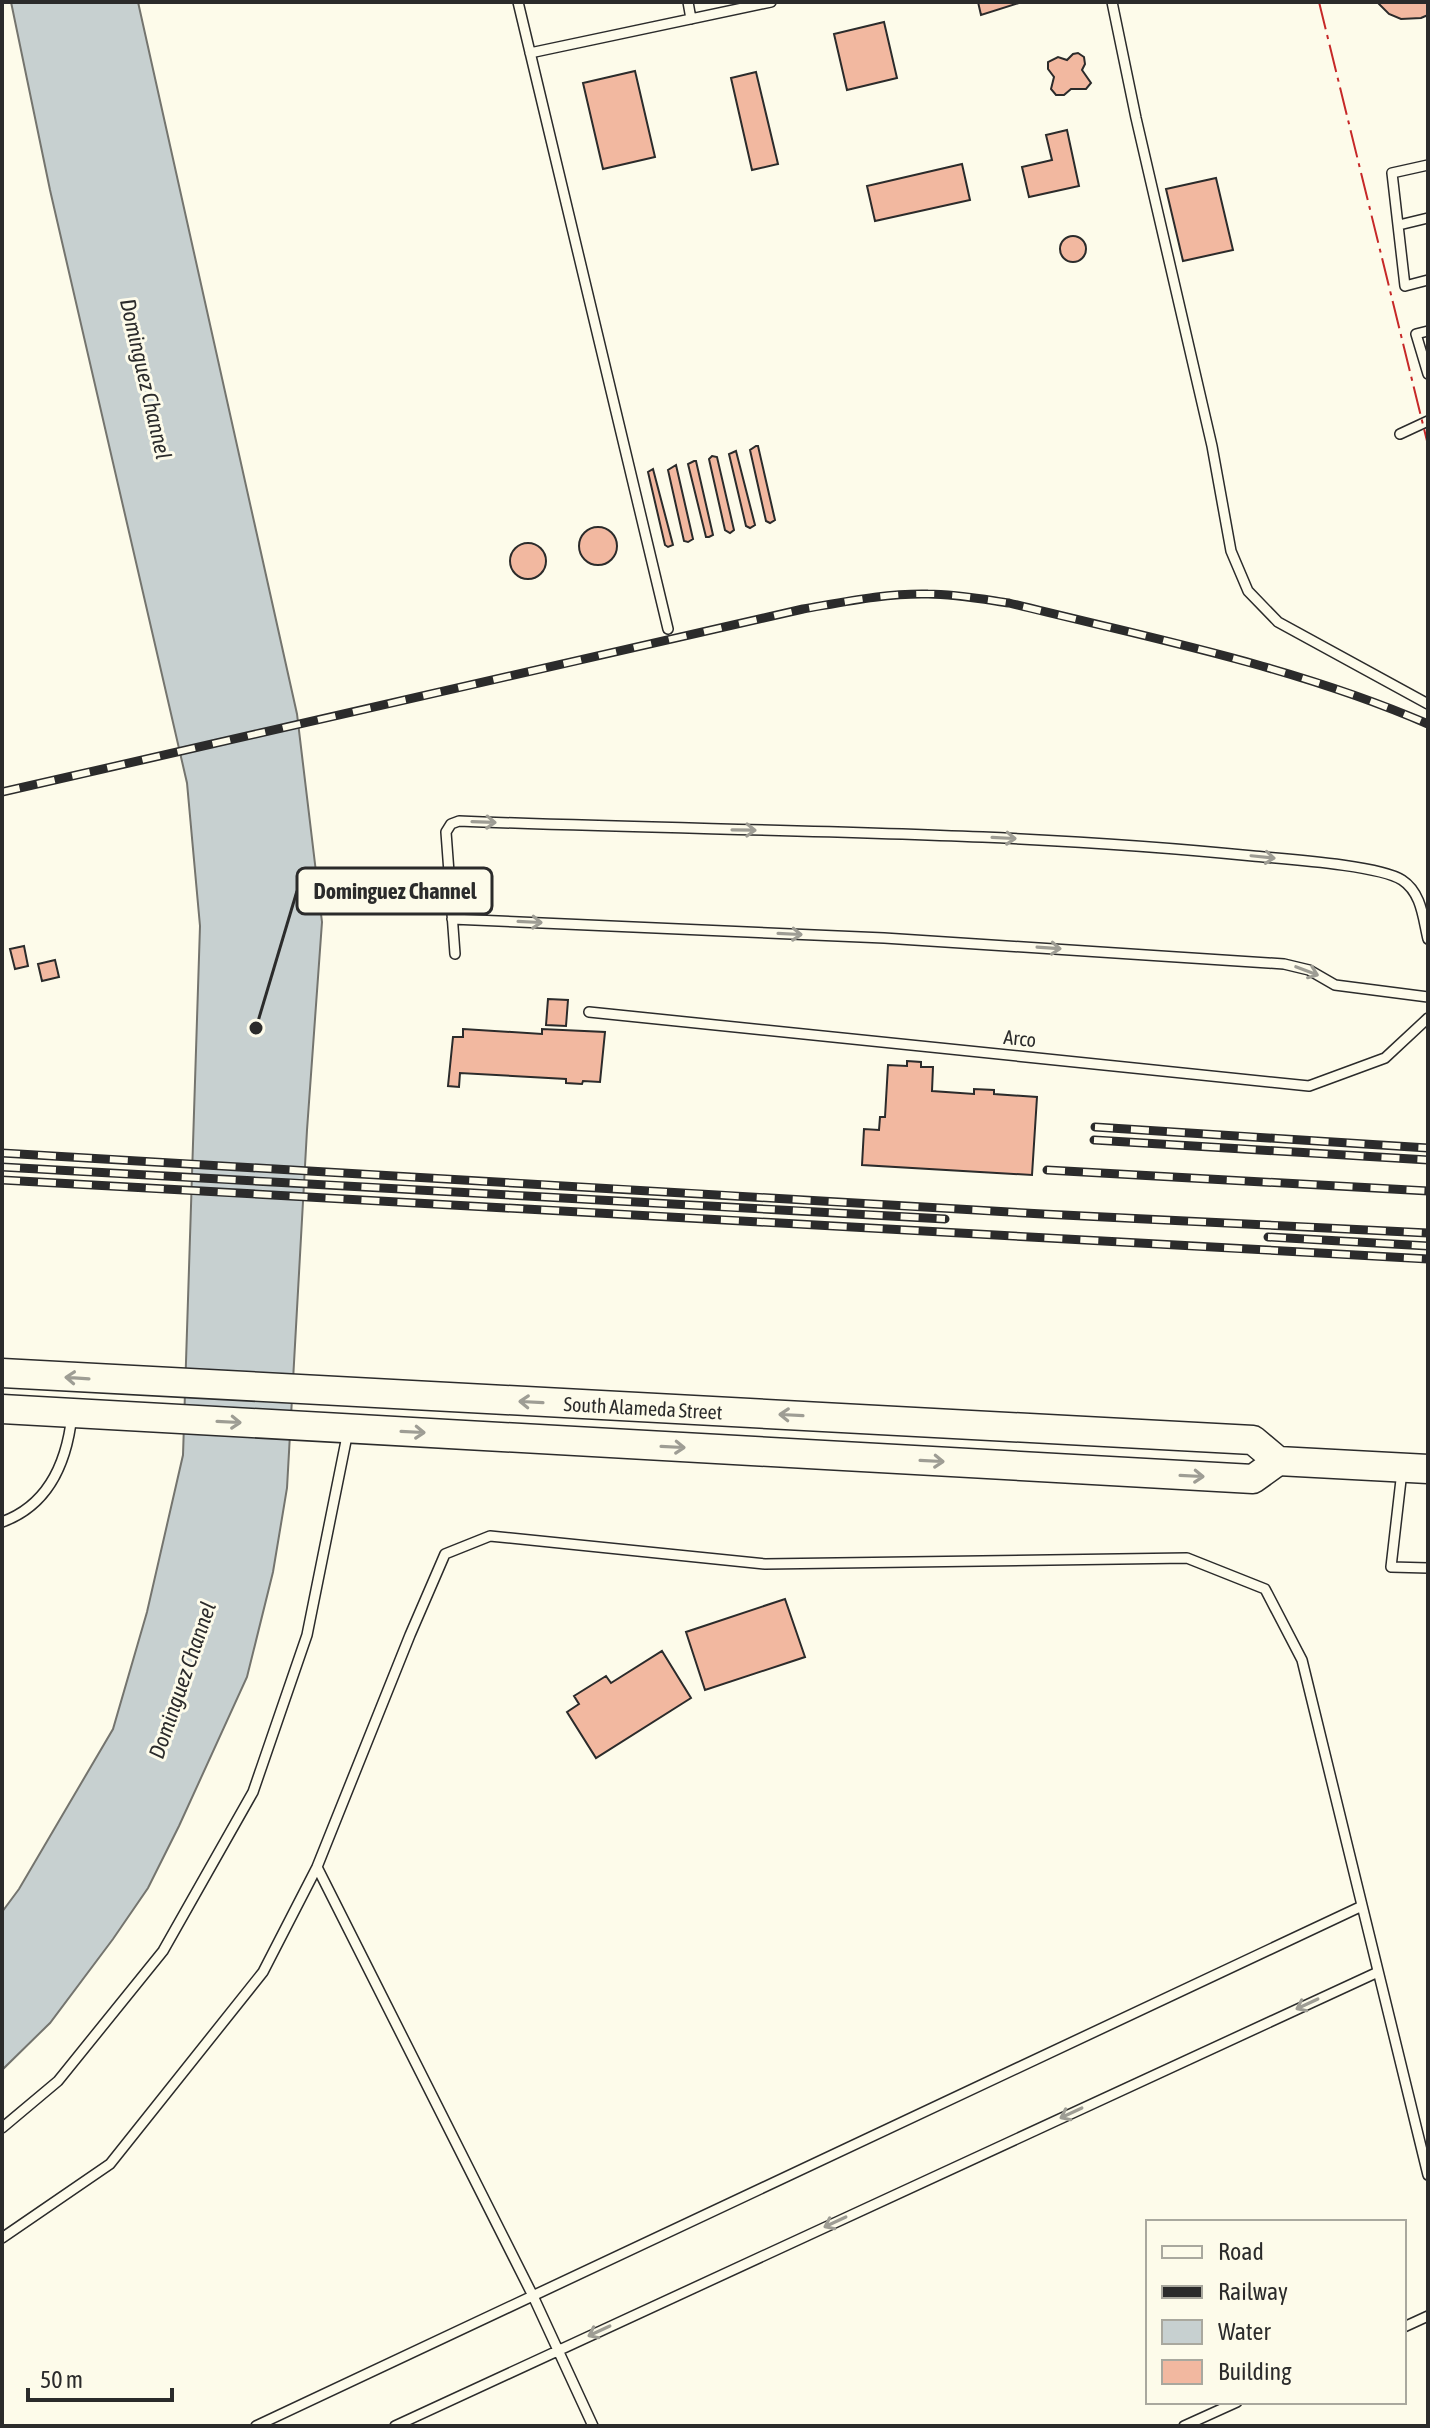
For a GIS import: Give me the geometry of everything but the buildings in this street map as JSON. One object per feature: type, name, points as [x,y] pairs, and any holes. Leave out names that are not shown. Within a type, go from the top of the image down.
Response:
[{"type":"main road","name":"South Alameda Street","points":[[2,1373],[1253,1440],[1278,1461],[1415,1468]]},
{"type":"main road","name":"South Alameda Street","points":[[2,1409],[1253,1479],[1278,1461]]},
{"type":"lane","points":[[518,2],[668,629]]},
{"type":"lane","points":[[688,2],[691,19]]},
{"type":"lane","points":[[530,53],[771,2]]},
{"type":"lane","points":[[1112,2],[1212,446],[1231,551],[1248,591],[1278,622],[1428,704]]},
{"type":"lane","points":[[1428,165],[1392,173],[1405,286],[1428,280]]},
{"type":"lane","points":[[1399,225],[1428,218]]},
{"type":"lane","points":[[1428,331],[1416,334],[1428,374]]},
{"type":"lane","points":[[1400,434],[1428,421]]},
{"type":"lane","points":[[455,954],[446,832],[451,824],[459,821],[885,832],[1153,846],[1327,863],[1401,879],[1418,897],[1428,939]]},
{"type":"lane","points":[[452,919],[884,938],[1284,964],[1309,970],[1335,985],[1428,997]]},
{"type":"lane","name":"Arco","points":[[589,1012],[1309,1086],[1385,1058],[1428,1018]]},
{"type":"lane","points":[[2,1522],[18,1516],[44,1494],[65,1454],[72,1413]]},
{"type":"lane","points":[[2,2128],[58,2081],[163,1951],[253,1792],[307,1635],[342,1428]]},
{"type":"lane","points":[[1415,1468],[1391,1567],[1428,1568]]},
{"type":"lane","points":[[2,2238],[110,2164],[263,1972],[317,1867],[445,1554],[490,1536],[765,1564],[1187,1558],[1265,1589],[1302,1660],[1428,2175]]},
{"type":"lane","points":[[317,1867],[533,2296],[593,2426]]},
{"type":"lane","points":[[256,2426],[1362,1906]]},
{"type":"lane","points":[[395,2426],[1378,1972]]},
{"type":"lane","points":[[1406,2326],[1428,2316]]},
{"type":"lane","points":[[1184,2426],[1233,2404]]},
{"type":"water","name":"Dominguez Channel","points":[[11,2],[138,2],[297,714],[322,922],[287,1488],[273,1572],[247,1677],[148,1888],[50,2023],[2,2070],[2,1912],[19,1889],[113,1729],[147,1612],[183,1455],[200,926],[187,783],[50,190]]},
{"type":"railway","points":[[2,792],[803,609],[865,598],[912,594],[1009,603],[1168,641],[1274,669],[1428,724]]},
{"type":"railway","points":[[1095,1127],[1428,1148]]},
{"type":"railway","points":[[1094,1140],[1428,1160]]},
{"type":"railway","points":[[2,1153],[1043,1214],[1428,1233]]},
{"type":"railway","points":[[2,1167],[945,1219]]},
{"type":"railway","points":[[1047,1170],[1428,1191]]},
{"type":"railway","points":[[2,1180],[1428,1259]]},
{"type":"railway","points":[[1268,1237],[1428,1246]]},
{"type":"power","points":[[1319,2],[1428,445]]},
{"type":"place","name":"Dominguez Channel","points":[[256,1028]]}]
